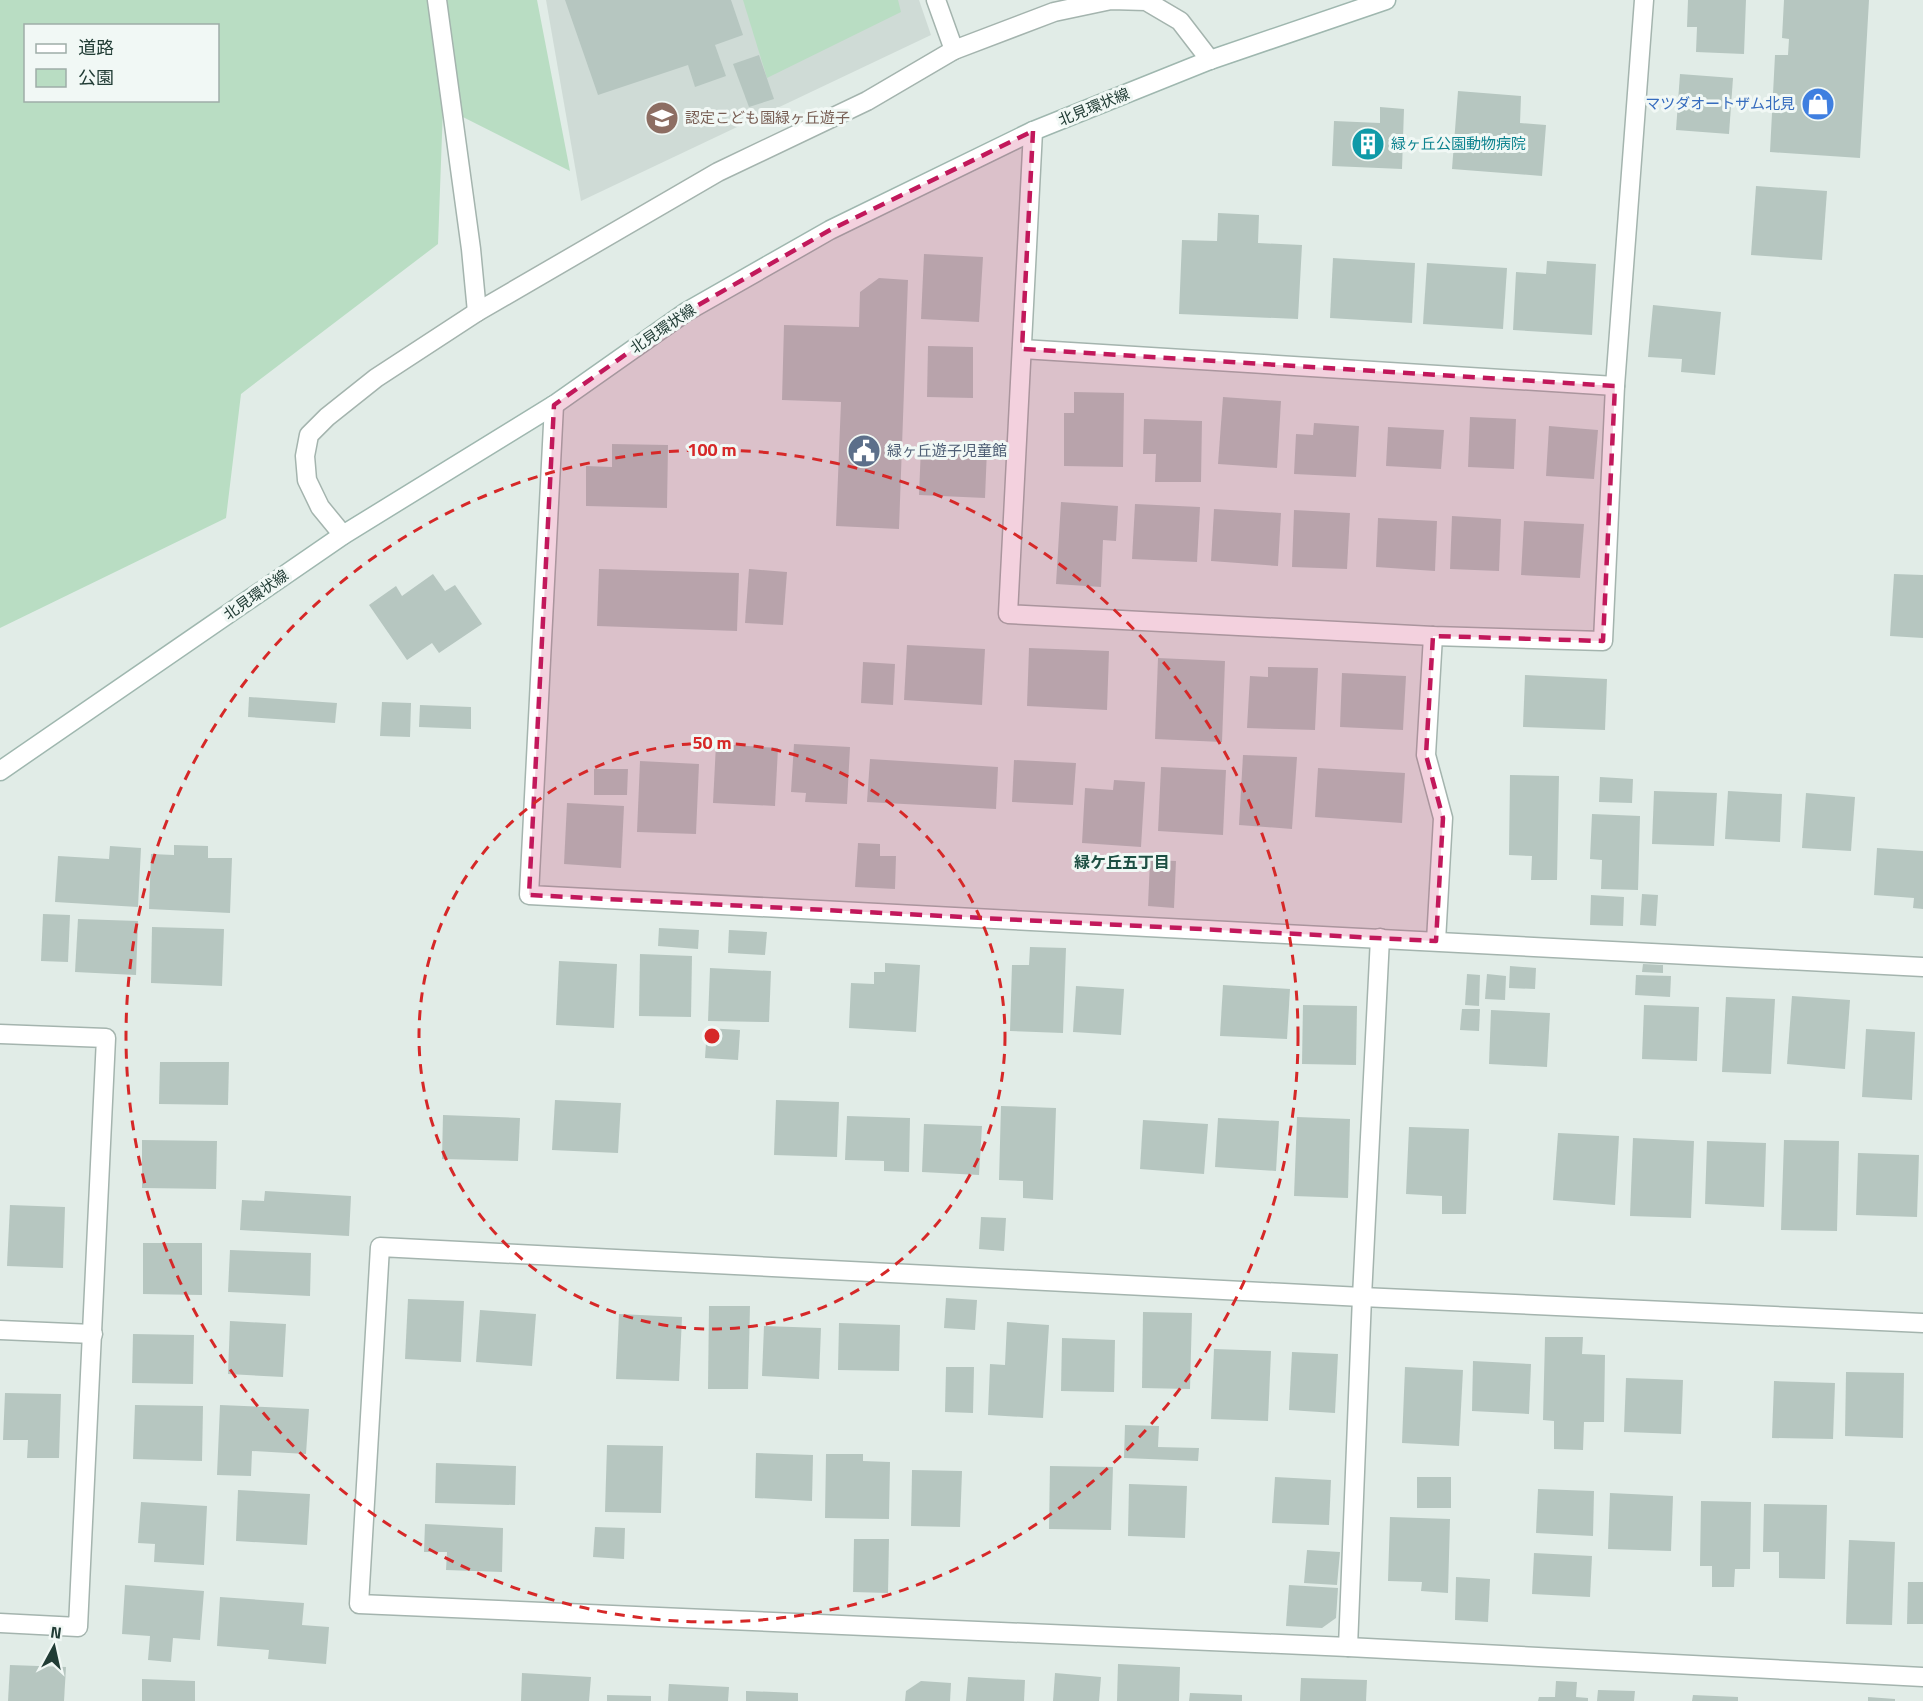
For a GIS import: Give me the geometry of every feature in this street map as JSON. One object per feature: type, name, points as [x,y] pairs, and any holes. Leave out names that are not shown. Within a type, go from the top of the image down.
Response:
[{"type":"street","points":[[437,0],[471,249],[477,312]]},
{"type":"street","points":[[936,0],[954,50]]},
{"type":"street","points":[[343,535],[321,507],[308,480],[305,456],[309,435],[327,417],[376,378],[477,312],[718,172],[867,101],[954,50],[1054,12],[1111,0],[1146,1],[1180,21],[1210,60]]},
{"type":"street","name":"北見環状線","points":[[0,771],[343,535],[554,405],[686,312],[830,230],[1033,131],[1210,60],[1386,0]]},
{"type":"street","points":[[1033,131],[1008,614],[1433,636],[1603,642],[1615,386],[1644,0]]},
{"type":"street","points":[[1022,349],[1615,386]]},
{"type":"street","points":[[554,405],[529,895],[1923,967]]},
{"type":"street","points":[[1433,636],[1426,755],[1443,818],[1436,941]]},
{"type":"street","points":[[1348,1647],[1380,938]]},
{"type":"street","points":[[0,1034],[106,1038],[78,1627],[0,1623]]},
{"type":"street","points":[[1923,1323],[1362,1297],[380,1246],[359,1604],[1348,1647],[1923,1677]]},
{"type":"street","points":[[0,1330],[93,1334]]},
{"type":"highlighted area","points":[[1033,131],[1022,349],[1615,386],[1603,641],[1433,636],[1426,755],[1443,818],[1436,941],[529,895],[554,405],[686,312],[830,230]]},
{"type":"shaded area","name":"認定こども園緑ヶ丘遊子","points":[[546,0],[919,0],[931,35],[581,201]]},
{"type":"green space","points":[[0,0],[537,0],[570,171],[443,107],[438,244],[241,394],[226,518],[0,628]]},
{"type":"green space","points":[[743,0],[898,0],[901,12],[767,78]]},
{"type":"building","points":[[565,0],[731,0],[743,35],[715,45],[726,76],[695,87],[688,65],[598,95]]},
{"type":"building","points":[[1688,0],[1746,0],[1744,54],[1696,52],[1697,27],[1687,27]]},
{"type":"building","name":"マツダオートザム北見","points":[[1784,0],[1869,0],[1860,158],[1770,152],[1775,55],[1788,55],[1789,39],[1782,38]]},
{"type":"building","points":[[759,55],[774,99],[749,107],[733,64]]},
{"type":"building","points":[[1680,74],[1733,78],[1729,134],[1676,130]]},
{"type":"building","points":[[1458,91],[1521,96],[1520,123],[1546,125],[1542,176],[1452,169]]},
{"type":"building","name":"緑ヶ丘公園動物病院","points":[[1380,107],[1404,109],[1402,169],[1332,166],[1334,121],[1380,123]]},
{"type":"building","points":[[1756,186],[1827,191],[1822,260],[1751,255]]},
{"type":"building","points":[[1218,213],[1259,215],[1258,243],[1302,245],[1298,319],[1179,314],[1182,240],[1217,241]]},
{"type":"building","points":[[924,254],[983,257],[979,322],[921,319]]},
{"type":"building","points":[[1333,258],[1415,263],[1412,323],[1330,318]]},
{"type":"building","points":[[1547,261],[1596,264],[1592,335],[1513,330],[1516,272],[1546,274]]},
{"type":"building","points":[[1427,263],[1507,268],[1503,329],[1423,324]]},
{"type":"building","points":[[879,278],[908,280],[899,529],[836,526],[841,402],[782,400],[784,325],[859,327],[860,292]]},
{"type":"building","points":[[1653,305],[1721,312],[1715,375],[1681,372],[1682,359],[1648,357]]},
{"type":"building","points":[[928,346],[973,347],[973,398],[927,397]]},
{"type":"building","points":[[1074,392],[1124,393],[1123,467],[1064,466],[1064,413],[1074,413]]},
{"type":"building","points":[[1223,397],[1281,401],[1277,468],[1218,464]]},
{"type":"building","points":[[1470,417],[1516,419],[1514,469],[1468,467]]},
{"type":"building","points":[[1144,419],[1202,421],[1201,482],[1155,482],[1156,454],[1143,454]]},
{"type":"building","points":[[1314,423],[1359,426],[1356,477],[1294,474],[1296,434],[1313,435]]},
{"type":"building","points":[[1549,426],[1598,430],[1594,479],[1546,476]]},
{"type":"building","points":[[1388,427],[1444,430],[1441,469],[1386,466]]},
{"type":"building","points":[[612,444],[668,445],[667,508],[586,506],[586,466],[612,467]]},
{"type":"building","points":[[921,446],[987,449],[985,498],[919,495]]},
{"type":"building","points":[[1061,502],[1118,506],[1116,541],[1103,540],[1101,587],[1056,584]]},
{"type":"building","points":[[1135,504],[1200,507],[1197,562],[1132,559]]},
{"type":"building","points":[[1214,509],[1281,513],[1278,566],[1211,561]]},
{"type":"building","points":[[1294,510],[1350,513],[1347,569],[1292,567]]},
{"type":"building","points":[[1452,516],[1501,519],[1499,571],[1450,569]]},
{"type":"building","points":[[1378,518],[1437,521],[1435,571],[1376,567]]},
{"type":"building","points":[[1524,521],[1584,524],[1580,578],[1521,575]]},
{"type":"building","points":[[599,569],[739,573],[737,631],[597,626]]},
{"type":"building","points":[[749,569],[787,572],[783,625],[745,623]]},
{"type":"building","points":[[433,574],[445,591],[455,585],[482,624],[439,653],[432,643],[407,660],[369,605],[396,586],[402,596]]},
{"type":"building","points":[[1894,574],[1923,575],[1923,638],[1890,636]]},
{"type":"building","points":[[907,645],[985,649],[982,705],[904,700]]},
{"type":"building","points":[[1029,648],[1109,651],[1107,710],[1027,706]]},
{"type":"building","points":[[1158,658],[1225,661],[1222,742],[1155,739]]},
{"type":"building","points":[[863,662],[895,664],[893,705],[861,703]]},
{"type":"building","points":[[1268,667],[1318,668],[1315,730],[1247,728],[1250,676],[1268,677]]},
{"type":"building","points":[[1342,673],[1406,676],[1403,730],[1340,727]]},
{"type":"building","points":[[1525,675],[1607,679],[1605,730],[1523,727]]},
{"type":"building","points":[[249,697],[337,703],[335,723],[248,717]]},
{"type":"building","points":[[382,702],[411,703],[410,737],[380,736]]},
{"type":"building","points":[[420,705],[471,707],[471,729],[419,727]]},
{"type":"building","points":[[716,744],[778,748],[775,806],[713,803]]},
{"type":"building","points":[[794,744],[850,747],[847,804],[805,802],[806,793],[791,792]]},
{"type":"building","points":[[1243,755],[1297,757],[1292,829],[1239,825]]},
{"type":"building","points":[[870,759],[998,767],[996,809],[867,802]]},
{"type":"building","points":[[1014,760],[1076,763],[1073,805],[1012,802]]},
{"type":"building","points":[[640,761],[699,764],[696,834],[637,832]]},
{"type":"building","points":[[1161,767],[1226,770],[1223,835],[1158,831]]},
{"type":"building","points":[[1318,768],[1405,773],[1402,823],[1315,817]]},
{"type":"building","points":[[594,769],[628,769],[627,795],[594,795]]},
{"type":"building","points":[[1510,775],[1559,776],[1557,880],[1531,880],[1532,856],[1509,855]]},
{"type":"building","points":[[1600,777],[1633,779],[1632,803],[1599,802]]},
{"type":"building","points":[[1114,780],[1145,782],[1141,847],[1082,843],[1085,788],[1113,790]]},
{"type":"building","points":[[1654,791],[1717,793],[1714,846],[1652,844]]},
{"type":"building","points":[[1728,791],[1782,794],[1780,842],[1725,839]]},
{"type":"building","points":[[1806,793],[1855,797],[1851,851],[1802,848]]},
{"type":"building","points":[[567,803],[624,806],[621,868],[564,864]]},
{"type":"building","points":[[1592,814],[1640,816],[1638,890],[1601,889],[1602,860],[1590,859]]},
{"type":"building","points":[[858,843],[880,844],[880,856],[896,856],[895,889],[855,887]]},
{"type":"building","points":[[174,845],[208,846],[208,858],[232,858],[230,913],[149,909],[151,854],[174,855]]},
{"type":"building","points":[[110,846],[141,848],[138,907],[55,902],[58,856],[109,859]]},
{"type":"building","points":[[1877,848],[1923,851],[1923,909],[1913,908],[1914,898],[1874,895]]},
{"type":"building","points":[[1150,860],[1176,861],[1174,908],[1148,906]]},
{"type":"building","points":[[1642,894],[1658,895],[1656,926],[1640,925]]},
{"type":"building","points":[[1591,895],[1624,897],[1623,926],[1590,925]]},
{"type":"building","points":[[43,914],[70,915],[68,962],[41,961]]},
{"type":"building","points":[[78,919],[138,921],[136,975],[75,972]]},
{"type":"building","points":[[152,927],[224,929],[222,986],[151,983]]},
{"type":"building","points":[[659,928],[699,930],[698,949],[658,946]]},
{"type":"building","points":[[729,930],[767,932],[765,955],[728,953]]},
{"type":"building","points":[[1030,947],[1066,948],[1063,1033],[1010,1031],[1012,965],[1029,965]]},
{"type":"building","points":[[640,954],[692,956],[691,1017],[639,1016]]},
{"type":"building","points":[[559,961],[617,964],[614,1028],[556,1025]]},
{"type":"building","points":[[885,963],[920,965],[916,1032],[849,1028],[851,983],[874,984],[874,972],[885,972]]},
{"type":"building","points":[[1643,964],[1663,965],[1663,973],[1642,972]]},
{"type":"building","points":[[1510,966],[1536,968],[1535,989],[1509,988]]},
{"type":"building","points":[[710,968],[771,971],[769,1022],[708,1021]]},
{"type":"building","points":[[1467,974],[1480,975],[1479,1006],[1465,1005]]},
{"type":"building","points":[[1487,974],[1506,976],[1505,1000],[1485,999]]},
{"type":"building","points":[[1636,975],[1671,976],[1670,997],[1635,995]]},
{"type":"building","points":[[1223,985],[1290,989],[1287,1039],[1220,1036]]},
{"type":"building","points":[[1076,986],[1124,989],[1121,1035],[1073,1032]]},
{"type":"building","points":[[1792,996],[1850,1000],[1845,1069],[1787,1064]]},
{"type":"building","points":[[1726,997],[1775,999],[1771,1074],[1722,1072]]},
{"type":"building","points":[[1303,1005],[1357,1006],[1356,1065],[1302,1064]]},
{"type":"building","points":[[1644,1005],[1699,1007],[1697,1061],[1642,1059]]},
{"type":"building","points":[[1462,1009],[1480,1009],[1479,1031],[1460,1030]]},
{"type":"building","points":[[1491,1010],[1550,1013],[1547,1067],[1489,1064]]},
{"type":"building","points":[[707,1028],[740,1030],[738,1060],[705,1058]]},
{"type":"building","points":[[1866,1029],[1915,1032],[1912,1100],[1862,1097]]},
{"type":"building","points":[[160,1062],[229,1062],[228,1105],[159,1104]]},
{"type":"building","points":[[555,1100],[621,1103],[618,1153],[552,1150]]},
{"type":"building","points":[[776,1100],[839,1102],[837,1157],[774,1155]]},
{"type":"building","points":[[1001,1106],[1056,1108],[1053,1200],[1023,1198],[1023,1181],[999,1180]]},
{"type":"building","points":[[443,1115],[520,1118],[518,1161],[442,1159]]},
{"type":"building","points":[[847,1116],[910,1118],[909,1172],[884,1171],[884,1161],[845,1160]]},
{"type":"building","points":[[1297,1117],[1350,1119],[1348,1198],[1294,1196]]},
{"type":"building","points":[[1218,1118],[1279,1121],[1276,1171],[1215,1167]]},
{"type":"building","points":[[1143,1120],[1208,1124],[1204,1174],[1140,1169]]},
{"type":"building","points":[[924,1124],[982,1126],[979,1175],[922,1172]]},
{"type":"building","points":[[1409,1127],[1469,1129],[1466,1214],[1442,1214],[1442,1196],[1406,1194]]},
{"type":"building","points":[[1558,1133],[1619,1136],[1615,1205],[1553,1200]]},
{"type":"building","points":[[1633,1138],[1694,1141],[1691,1218],[1630,1216]]},
{"type":"building","points":[[142,1140],[217,1141],[216,1189],[142,1188]]},
{"type":"building","points":[[1784,1140],[1839,1141],[1837,1231],[1781,1230]]},
{"type":"building","points":[[1707,1141],[1766,1143],[1764,1207],[1705,1204]]},
{"type":"building","points":[[1858,1153],[1919,1155],[1917,1217],[1856,1215]]},
{"type":"building","points":[[265,1191],[351,1196],[349,1236],[240,1230],[242,1200],[264,1201]]},
{"type":"building","points":[[10,1205],[65,1207],[63,1268],[7,1266]]},
{"type":"building","points":[[981,1217],[1006,1218],[1004,1251],[979,1249]]},
{"type":"building","points":[[143,1243],[202,1243],[202,1295],[143,1294]]},
{"type":"building","points":[[230,1250],[311,1253],[310,1296],[228,1292]]},
{"type":"building","points":[[946,1298],[977,1300],[975,1330],[944,1328]]},
{"type":"building","points":[[408,1299],[464,1301],[461,1362],[405,1359]]},
{"type":"building","points":[[709,1306],[750,1306],[748,1389],[708,1389]]},
{"type":"building","points":[[480,1310],[536,1314],[532,1366],[476,1362]]},
{"type":"building","points":[[1143,1312],[1192,1313],[1190,1389],[1142,1388]]},
{"type":"building","points":[[619,1314],[682,1317],[679,1381],[616,1379]]},
{"type":"building","points":[[230,1321],[286,1324],[283,1377],[228,1374]]},
{"type":"building","points":[[1007,1322],[1049,1325],[1043,1418],[988,1415],[990,1364],[1005,1365]]},
{"type":"building","points":[[839,1323],[900,1325],[899,1371],[838,1370]]},
{"type":"building","points":[[764,1326],[821,1328],[819,1379],[762,1376]]},
{"type":"building","points":[[133,1334],[194,1335],[193,1384],[132,1383]]},
{"type":"building","points":[[1545,1337],[1583,1337],[1582,1354],[1605,1355],[1604,1422],[1584,1422],[1583,1450],[1554,1449],[1554,1421],[1543,1420]]},
{"type":"building","points":[[1062,1338],[1115,1340],[1114,1392],[1061,1391]]},
{"type":"building","points":[[1214,1349],[1271,1351],[1268,1421],[1211,1419]]},
{"type":"building","points":[[1292,1352],[1338,1354],[1335,1413],[1289,1410]]},
{"type":"building","points":[[1473,1361],[1531,1364],[1529,1414],[1472,1411]]},
{"type":"building","points":[[946,1367],[974,1367],[973,1413],[945,1412]]},
{"type":"building","points":[[1405,1367],[1463,1370],[1459,1446],[1402,1443]]},
{"type":"building","points":[[1846,1372],[1904,1373],[1903,1438],[1845,1436]]},
{"type":"building","points":[[1626,1378],[1683,1380],[1681,1434],[1624,1432]]},
{"type":"building","points":[[1774,1381],[1835,1383],[1833,1439],[1772,1438]]},
{"type":"building","points":[[5,1393],[61,1394],[59,1458],[27,1458],[28,1440],[3,1440]]},
{"type":"building","points":[[135,1405],[203,1406],[202,1461],[133,1459]]},
{"type":"building","points":[[220,1405],[309,1409],[306,1454],[252,1451],[251,1476],[217,1475]]},
{"type":"building","points":[[1125,1425],[1159,1426],[1158,1447],[1199,1448],[1198,1461],[1124,1458]]},
{"type":"building","points":[[607,1445],[663,1446],[661,1513],[605,1512]]},
{"type":"building","points":[[756,1453],[813,1455],[812,1501],[755,1498]]},
{"type":"building","points":[[826,1454],[863,1454],[863,1461],[890,1462],[889,1519],[825,1518]]},
{"type":"building","points":[[436,1463],[516,1466],[515,1505],[435,1503]]},
{"type":"building","points":[[1050,1466],[1113,1467],[1111,1530],[1049,1529]]},
{"type":"building","points":[[912,1470],[962,1471],[960,1527],[911,1526]]},
{"type":"building","points":[[1275,1477],[1331,1480],[1329,1525],[1272,1523]]},
{"type":"building","points":[[1417,1477],[1451,1477],[1451,1508],[1417,1508]]},
{"type":"building","points":[[1129,1484],[1187,1486],[1185,1538],[1128,1536]]},
{"type":"building","points":[[1538,1489],[1594,1491],[1593,1536],[1536,1533]]},
{"type":"building","points":[[238,1490],[310,1494],[307,1545],[236,1541]]},
{"type":"building","points":[[1610,1493],[1673,1496],[1671,1551],[1608,1549]]},
{"type":"building","points":[[1701,1501],[1751,1502],[1750,1569],[1735,1569],[1734,1587],[1712,1587],[1712,1566],[1700,1566]]},
{"type":"building","points":[[141,1502],[207,1506],[204,1565],[154,1562],[155,1544],[138,1543]]},
{"type":"building","points":[[1764,1504],[1827,1505],[1825,1579],[1779,1578],[1779,1552],[1763,1552]]},
{"type":"building","points":[[1390,1517],[1450,1519],[1448,1593],[1421,1591],[1422,1582],[1388,1581]]},
{"type":"building","points":[[425,1524],[503,1528],[502,1572],[446,1570],[447,1552],[424,1552]]},
{"type":"building","points":[[595,1527],[625,1528],[624,1559],[593,1557]]},
{"type":"building","points":[[854,1539],[889,1539],[888,1593],[853,1592]]},
{"type":"building","points":[[1849,1540],[1895,1542],[1892,1625],[1846,1624]]},
{"type":"building","points":[[1307,1550],[1340,1552],[1337,1585],[1304,1583]]},
{"type":"building","points":[[1534,1553],[1592,1556],[1590,1597],[1532,1594]]},
{"type":"building","points":[[1456,1577],[1490,1579],[1488,1622],[1455,1620]]},
{"type":"building","points":[[1908,1582],[1923,1582],[1923,1624],[1907,1624]]},
{"type":"building","points":[[125,1585],[204,1591],[200,1640],[173,1638],[171,1662],[148,1660],[150,1636],[122,1634]]},
{"type":"building","points":[[1289,1585],[1338,1588],[1336,1618],[1322,1628],[1286,1626]]},
{"type":"building","points":[[220,1597],[304,1603],[302,1625],[329,1627],[326,1664],[268,1659],[269,1650],[217,1646]]},
{"type":"building","points":[[1118,1664],[1180,1667],[1179,1701],[1117,1701]]},
{"type":"building","points":[[10,1665],[66,1667],[64,1701],[8,1701]]},
{"type":"building","points":[[522,1673],[591,1677],[589,1701],[521,1701]]},
{"type":"building","points":[[1055,1673],[1101,1677],[1099,1701],[1053,1701]]},
{"type":"building","points":[[968,1677],[1025,1680],[1024,1701],[966,1701]]},
{"type":"building","points":[[1301,1678],[1367,1680],[1366,1701],[1300,1701]]},
{"type":"building","points":[[142,1679],[195,1681],[195,1701],[142,1701]]},
{"type":"building","points":[[921,1681],[951,1683],[950,1701],[905,1701],[906,1691]]},
{"type":"building","points":[[1556,1681],[1577,1682],[1576,1697],[1588,1698],[1588,1701],[1538,1701],[1539,1697],[1555,1697]]},
{"type":"building","points":[[669,1684],[729,1687],[728,1701],[668,1701]]},
{"type":"building","points":[[1598,1690],[1635,1691],[1634,1701],[1597,1701]]},
{"type":"building","points":[[746,1691],[798,1693],[798,1701],[746,1701]]},
{"type":"building","points":[[1190,1693],[1242,1695],[1242,1701],[1189,1701]]},
{"type":"building","points":[[607,1695],[651,1696],[651,1701],[607,1701]]},
{"type":"building","points":[[1693,1695],[1738,1697],[1738,1701],[1692,1701]]},
{"type":"building","points":[[1868,1697],[1895,1699],[1895,1701],[1868,1701]]},
{"type":"place","name":"マツダオートザム北見","points":[[1818,104]]},
{"type":"place","name":"認定こども園緑ヶ丘遊子","points":[[662,118]]},
{"type":"place","name":"緑ヶ丘公園動物病院","points":[[1368,144]]},
{"type":"place","name":"緑ヶ丘遊子児童館","points":[[864,451]]},
{"type":"district","name":"緑ケ丘五丁目","points":[[1122,862]]}]
